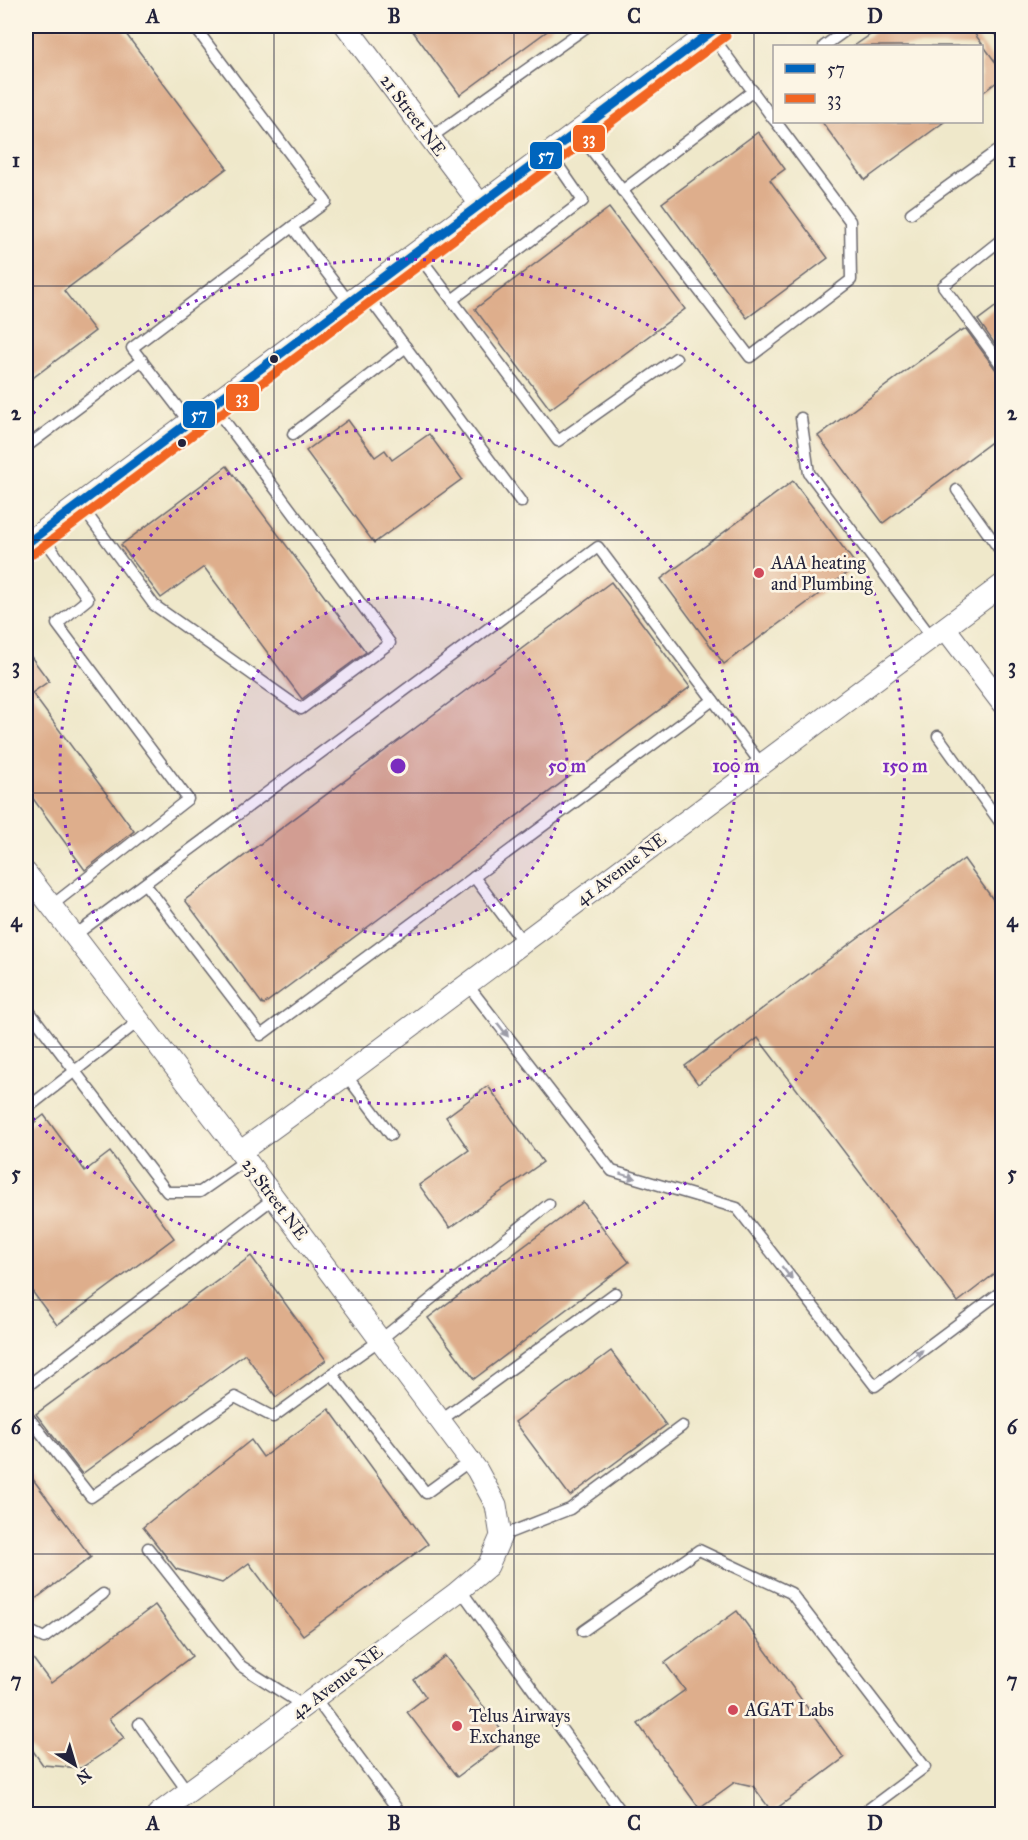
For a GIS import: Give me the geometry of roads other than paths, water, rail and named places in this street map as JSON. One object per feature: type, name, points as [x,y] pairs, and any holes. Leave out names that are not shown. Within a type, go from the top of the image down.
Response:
[{"type":"street","name":"21 Street NE","points":[[349,27],[480,204]]},
{"type":"street","points":[[33,538],[714,29]]},
{"type":"street","name":"41 Avenue NE","points":[[243,1156],[466,984],[1002,585]]},
{"type":"street","points":[[939,633],[1002,704]]},
{"type":"street","name":"23 Street NE","points":[[26,873],[243,1156],[477,1470],[496,1505],[501,1536]]},
{"type":"street","name":"42 Avenue NE","points":[[158,1815],[460,1589],[488,1566],[501,1536]]},
{"type":"lane","points":[[189,422],[132,348],[326,202],[194,26]]},
{"type":"lane","points":[[430,138],[588,26]]},
{"type":"lane","points":[[825,45],[852,26]]},
{"type":"lane","points":[[997,26],[1002,33]]},
{"type":"lane","points":[[714,29],[773,118]]},
{"type":"lane","points":[[622,191],[753,91]]},
{"type":"lane","points":[[577,132],[750,357],[851,280],[850,221],[776,123]]},
{"type":"lane","points":[[911,213],[1002,147]]},
{"type":"lane","points":[[452,300],[583,201],[549,152]]},
{"type":"lane","points":[[292,227],[406,347],[521,502]]},
{"type":"lane","points":[[1002,239],[943,286],[1002,366]]},
{"type":"lane","points":[[416,252],[558,441],[676,358]]},
{"type":"lane","points":[[293,434],[406,347]]},
{"type":"lane","points":[[26,447],[142,360]]},
{"type":"lane","points":[[79,503],[154,605],[301,709],[390,643],[212,404]]},
{"type":"lane","points":[[801,418],[809,473],[939,633]]},
{"type":"lane","points":[[957,489],[1002,553]]},
{"type":"lane","points":[[33,538],[88,599],[57,624],[188,800],[51,906]]},
{"type":"lane","points":[[74,936],[597,547],[762,765]]},
{"type":"lane","points":[[145,884],[261,1035],[713,700]]},
{"type":"lane","points":[[938,736],[1002,825]]},
{"type":"lane","points":[[474,877],[523,942]]},
{"type":"lane","points":[[466,984],[612,1171],[737,1209],[875,1386],[1002,1291]]},
{"type":"lane","points":[[26,1007],[167,1192],[200,1192],[243,1156]]},
{"type":"lane","points":[[26,1109],[139,1021]]},
{"type":"lane","points":[[346,1075],[391,1136]]},
{"type":"lane","points":[[26,1387],[274,1198]]},
{"type":"lane","points":[[26,1414],[91,1497],[235,1397],[273,1417],[380,1340],[549,1204]]},
{"type":"lane","points":[[440,1421],[615,1293]]},
{"type":"lane","points":[[333,1374],[426,1493],[470,1461]]},
{"type":"lane","points":[[501,1536],[570,1509],[682,1426]]},
{"type":"lane","points":[[148,1548],[241,1666],[309,1702],[401,1815]]},
{"type":"lane","points":[[583,1631],[699,1550],[791,1593],[925,1767],[862,1815]]},
{"type":"lane","points":[[460,1589],[623,1815]]},
{"type":"lane","points":[[26,1629],[44,1638],[103,1594]]},
{"type":"lane","points":[[139,1724],[188,1792]]},
{"type":"place","name":"AAA heating and Plumbing","points":[[759,573]]},
{"type":"place","name":"AGAT Labs","points":[[733,1710]]},
{"type":"place","name":"Telus Airways Exchange","points":[[457,1726]]}]
